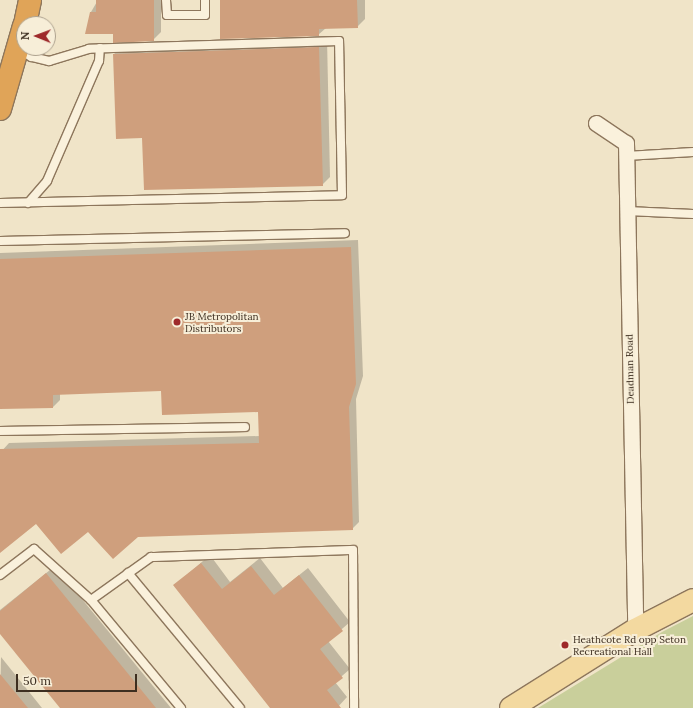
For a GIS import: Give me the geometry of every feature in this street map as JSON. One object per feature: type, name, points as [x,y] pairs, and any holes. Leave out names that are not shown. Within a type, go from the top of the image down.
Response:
[{"type":"highway","points":[[26,16],[30,0]]},
{"type":"highway","points":[[0,109],[16,56]]},
{"type":"main road","points":[[511,708],[635,630],[693,600]]},
{"type":"street","name":"Deadman Road","points":[[596,123],[626,143],[635,630]]},
{"type":"lane","points":[[166,0],[167,15],[205,14],[205,0]]},
{"type":"lane","points":[[0,204],[342,195],[339,41],[100,48],[49,60],[29,56]]},
{"type":"lane","points":[[28,203],[47,181],[99,61],[100,48]]},
{"type":"lane","points":[[626,156],[693,152]]},
{"type":"lane","points":[[627,211],[693,214]]},
{"type":"lane","points":[[0,241],[345,233]]},
{"type":"lane","points":[[0,431],[245,427]]},
{"type":"lane","points":[[0,576],[34,549],[91,600],[181,708]]},
{"type":"lane","points":[[91,600],[151,557],[353,550],[354,708]]},
{"type":"lane","points":[[128,573],[240,708]]},
{"type":"green space","points":[[693,616],[693,708],[538,708],[662,632]]},
{"type":"building","points":[[96,0],[154,0],[154,41],[113,43],[113,34],[85,34],[90,12],[96,12]]},
{"type":"building","points":[[220,0],[357,0],[358,28],[319,29],[319,36],[220,39]]},
{"type":"building","points":[[319,47],[323,186],[144,190],[142,138],[116,139],[113,54]]},
{"type":"building","name":"JB Metropolitan Distributors","points":[[351,247],[356,384],[349,407],[353,530],[138,537],[113,559],[88,532],[61,554],[36,524],[0,553],[0,449],[259,443],[258,412],[162,415],[161,391],[53,395],[53,408],[0,409],[0,259]]},
{"type":"building","points":[[201,563],[222,589],[251,566],[274,595],[299,575],[343,631],[320,649],[343,678],[327,690],[341,708],[270,708],[173,585]]},
{"type":"building","points":[[46,573],[156,708],[60,708],[0,634],[0,611]]},
{"type":"building","points":[[0,674],[28,708],[0,708]]},
{"type":"place","name":"JB Metropolitan Distributors","points":[[177,322]]},
{"type":"place","name":"Heathcote Rd opp Seton Recreational Hall","points":[[565,645]]}]
